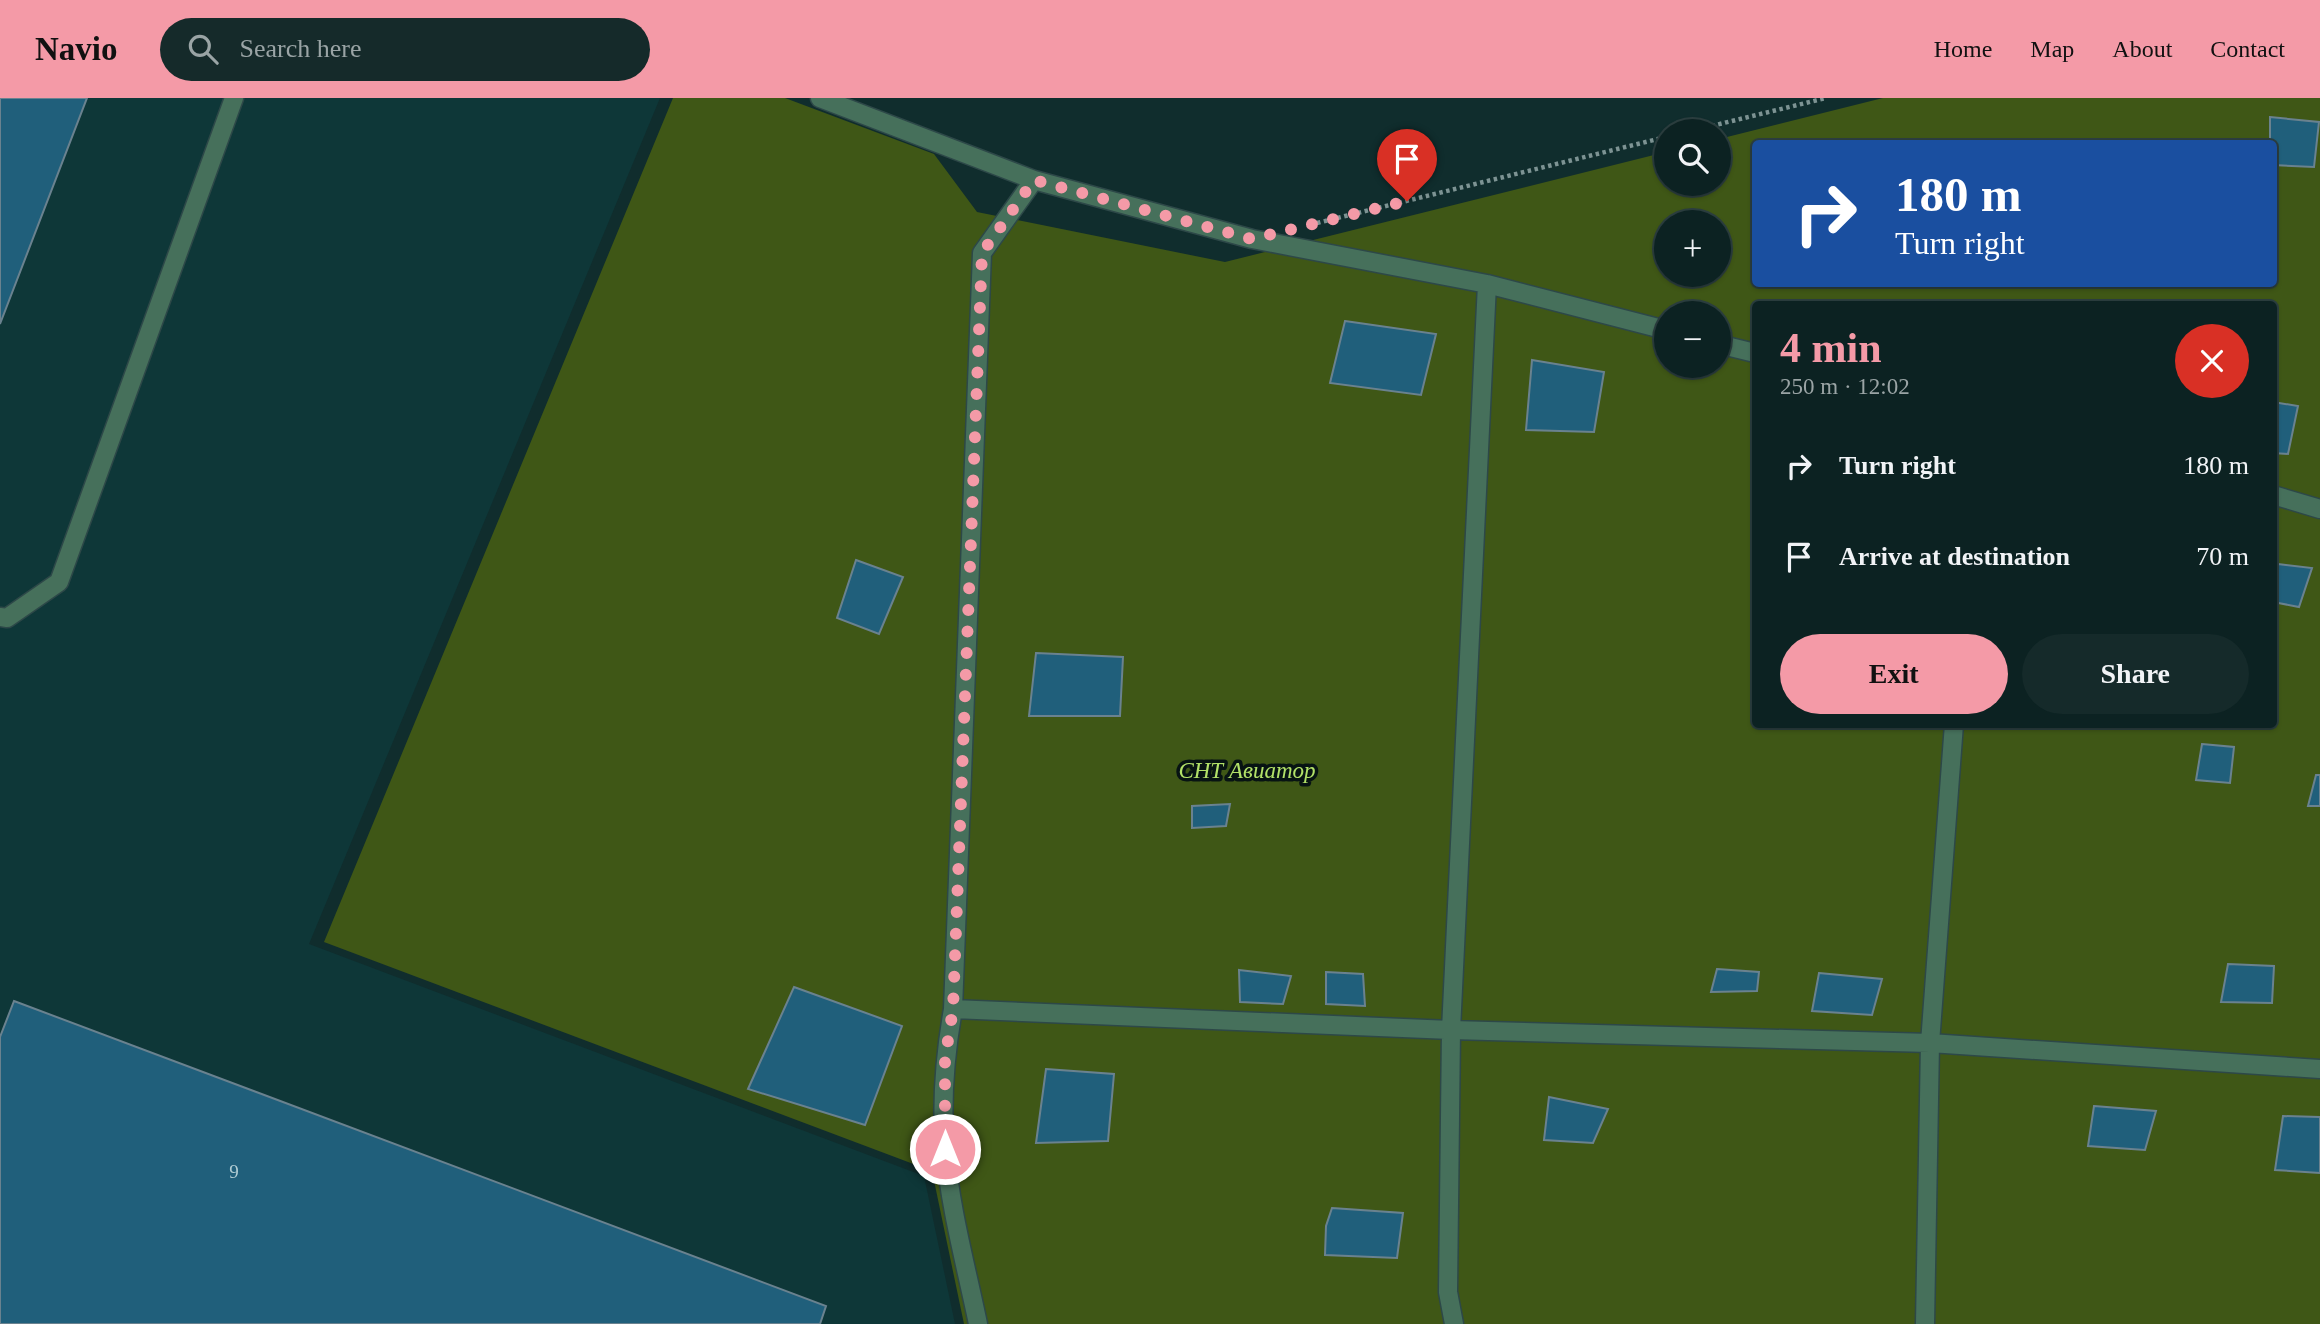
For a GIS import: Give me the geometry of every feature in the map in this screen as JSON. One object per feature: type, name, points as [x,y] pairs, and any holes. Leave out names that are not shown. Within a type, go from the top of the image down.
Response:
[{"type":"street","points":[[0,617],[7,618],[59,582],[234,98]]},
{"type":"street","points":[[820,98],[1034,180],[1252,239],[1487,284],[1654,327]]},
{"type":"street","points":[[978,1324],[945,1149],[945,1059],[953,1009],[982,253],[1034,180]]},
{"type":"street","points":[[1454,1324],[1448,1292],[1451,1030],[1487,284]]},
{"type":"street","points":[[1731,347],[1752,352]]},
{"type":"street","points":[[2277,496],[2320,509]]},
{"type":"street","points":[[1925,1324],[1930,1043],[1954,728]]},
{"type":"street","points":[[953,1009],[1451,1030],[1930,1043],[2320,1069]]},
{"type":"path","points":[[1731,121],[1826,98]]},
{"type":"path","points":[[1305,226],[1654,140]]},
{"type":"shaded area","points":[[0,98],[660,98],[309,944],[924,1176],[955,1324],[0,1324]]},
{"type":"green space","name":"СНТ Авиатор","points":[[673,98],[785,98],[934,154],[977,212],[1225,262],[1654,155],[1654,196],[1731,196],[1731,136],[1883,98],[2320,98],[2320,1324],[964,1324],[932,1171],[324,942]]},
{"type":"building","points":[[0,98],[87,98],[0,324]]},
{"type":"building","points":[[2270,117],[2319,122],[2314,167],[2277,165],[2277,140],[2270,140]]},
{"type":"building","points":[[1345,321],[1436,334],[1421,395],[1330,383]]},
{"type":"building","points":[[1532,360],[1604,372],[1594,432],[1526,430]]},
{"type":"building","points":[[2277,403],[2298,406],[2288,454],[2277,453]]},
{"type":"building","points":[[856,560],[903,577],[879,634],[837,618]]},
{"type":"building","points":[[2278,564],[2312,568],[2299,607],[2277,603]]},
{"type":"building","points":[[1036,653],[1123,657],[1120,716],[1029,716]]},
{"type":"building","points":[[2202,744],[2234,747],[2230,783],[2196,780]]},
{"type":"building","points":[[2316,775],[2320,775],[2320,806],[2308,806]]},
{"type":"building","points":[[1230,804],[1226,826],[1192,828],[1192,806]]},
{"type":"building","points":[[2228,964],[2274,966],[2272,1003],[2221,1002]]},
{"type":"building","points":[[1717,969],[1759,972],[1757,991],[1711,992]]},
{"type":"building","points":[[1239,970],[1291,976],[1283,1004],[1240,1002]]},
{"type":"building","points":[[1326,972],[1363,974],[1365,1006],[1326,1004]]},
{"type":"building","points":[[1819,973],[1882,979],[1872,1015],[1812,1011]]},
{"type":"building","points":[[794,987],[902,1026],[865,1125],[748,1089]]},
{"type":"building","points":[[14,1001],[826,1306],[820,1324],[0,1324],[0,1037]]},
{"type":"building","points":[[1046,1069],[1114,1074],[1108,1141],[1036,1143]]},
{"type":"building","points":[[1549,1097],[1608,1109],[1593,1143],[1544,1140]]},
{"type":"building","points":[[2094,1106],[2156,1111],[2145,1150],[2088,1146]]},
{"type":"building","points":[[2283,1116],[2320,1117],[2320,1173],[2275,1170]]},
{"type":"building","points":[[1332,1208],[1403,1213],[1397,1258],[1325,1255],[1326,1226]]},
{"type":"route","points":[[945,1149],[945,1059],[953,1009],[982,253],[1034,180],[1252,239],[1407,201]]}]
